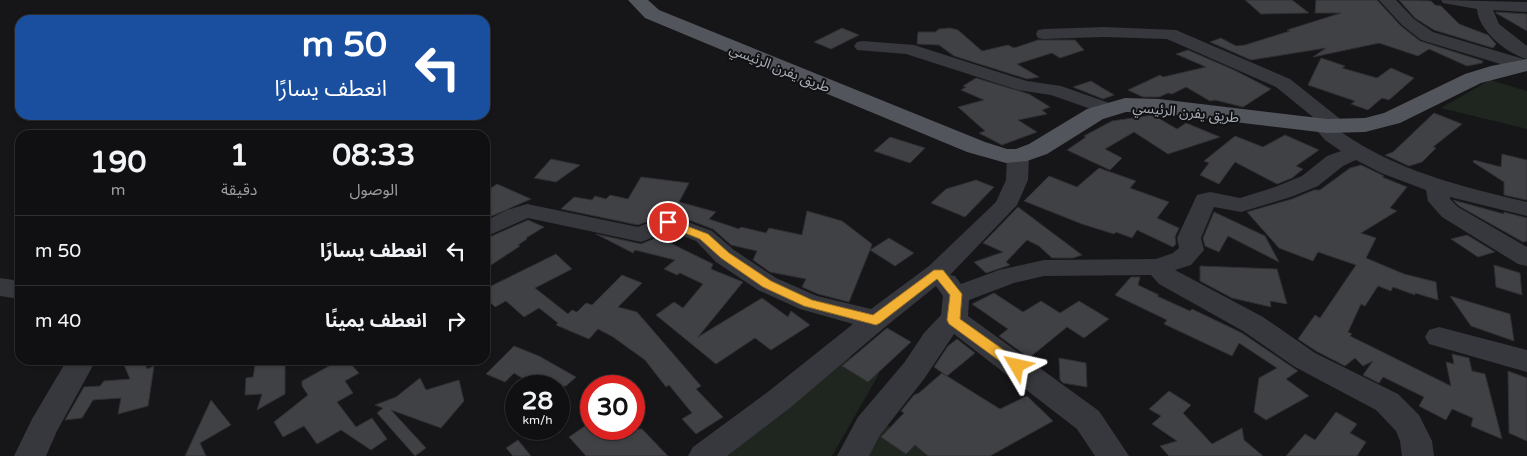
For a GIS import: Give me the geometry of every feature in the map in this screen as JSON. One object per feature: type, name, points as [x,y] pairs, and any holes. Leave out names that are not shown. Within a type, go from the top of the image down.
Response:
[{"type":"main road","name":"طريق يفرن الرئيسي","points":[[637,0],[652,14],[893,114],[976,147],[1006,156],[1018,156],[1038,149],[1081,121],[1108,109],[1125,105],[1159,106],[1267,120],[1358,126],[1382,121],[1481,74],[1526,61]]},
{"type":"street","points":[[1387,0],[1408,22],[1427,36],[1526,61]]},
{"type":"street","points":[[1449,0],[1486,5],[1527,7]]},
{"type":"street","points":[[1486,5],[1484,14],[1487,20],[1513,45],[1526,61]]},
{"type":"street","points":[[1044,34],[1104,32],[1170,34],[1283,84],[1337,126],[1328,132],[1333,137],[1356,152],[1396,173],[1527,208]]},
{"type":"street","points":[[863,46],[908,49],[1025,86],[1054,90],[1108,109]]},
{"type":"street","points":[[852,456],[869,426],[914,371],[947,324],[955,307],[1008,276],[1044,268],[1158,267],[1182,260],[1192,250],[1190,238],[1205,200],[1210,199],[1241,205],[1283,192],[1310,181],[1335,161],[1356,152]]},
{"type":"street","points":[[704,456],[780,399],[938,272],[1006,206],[1017,180],[1018,156]]},
{"type":"street","points":[[1434,184],[1439,194],[1439,201],[1450,212],[1527,258]]},
{"type":"street","points":[[490,227],[515,214],[527,211],[567,221],[641,235],[668,222],[704,236],[725,256],[767,284],[809,303],[876,320]]},
{"type":"street","points":[[1158,267],[1168,278],[1253,324],[1306,360],[1387,402],[1408,424],[1416,441],[1418,456]]},
{"type":"street","points":[[938,272],[955,307],[1088,420],[1113,456]]},
{"type":"street","points":[[0,287],[15,289]]},
{"type":"street","points":[[1439,337],[1527,361]]},
{"type":"street","points":[[30,456],[43,428],[79,365]]},
{"type":"shaded area","points":[[1490,80],[1527,91],[1527,129],[1441,108]]},
{"type":"shaded area","points":[[843,353],[879,374],[832,456],[715,456]]},
{"type":"shaded area","points":[[883,422],[930,456],[860,456]]},
{"type":"building","points":[[1245,0],[1292,0],[1309,13],[1261,14]]},
{"type":"building","points":[[1316,0],[1377,0],[1401,26],[1420,41],[1483,61],[1482,63],[1467,66],[1429,49],[1418,56],[1379,43],[1313,57],[1326,48],[1251,60],[1210,42],[1221,38],[1236,46],[1245,45],[1341,13],[1315,13]]},
{"type":"building","points":[[1399,0],[1431,1],[1435,5],[1441,6],[1459,24],[1488,35],[1496,44],[1493,48],[1434,30],[1415,18]]},
{"type":"building","points":[[1496,13],[1527,14],[1527,31]]},
{"type":"building","points":[[842,28],[859,35],[831,49],[814,42]]},
{"type":"building","points":[[950,28],[958,30],[982,51],[1008,45],[1014,48],[1038,40],[1075,40],[1084,50],[1060,58],[1052,53],[1017,64],[1039,77],[1027,79],[954,56],[939,45],[917,44],[918,32],[935,32],[939,29]]},
{"type":"building","points":[[1188,50],[1271,89],[1243,107],[1215,100],[1210,101],[1186,87],[1172,94],[1168,93],[1159,97],[1143,97],[1128,90],[1160,75],[1163,77],[1206,67],[1176,54]]},
{"type":"building","points":[[1321,58],[1345,66],[1342,68],[1377,78],[1391,68],[1414,78],[1389,100],[1382,98],[1368,110],[1351,104],[1355,101],[1308,85]]},
{"type":"building","points":[[976,78],[1029,94],[1050,107],[1042,110],[1047,114],[1018,120],[1037,132],[1002,145],[979,133],[985,131],[958,107],[984,100],[961,90],[966,87],[963,86]]},
{"type":"building","points":[[1091,81],[1114,95],[1103,99],[1073,87]]},
{"type":"building","points":[[1434,113],[1462,124],[1433,147],[1436,148],[1422,162],[1409,166],[1385,155],[1393,152]]},
{"type":"building","points":[[1153,115],[1177,129],[1186,123],[1220,137],[1168,154],[1134,132],[1105,149],[1122,158],[1110,170],[1067,150],[1086,137],[1084,136],[1112,121]]},
{"type":"building","points":[[1285,135],[1319,150],[1296,166],[1303,169],[1292,178],[1277,184],[1235,162],[1219,184],[1200,175],[1209,163],[1204,161],[1235,136],[1263,147]]},
{"type":"building","points":[[890,137],[925,148],[910,163],[874,151]]},
{"type":"building","points":[[1502,154],[1527,160],[1527,200],[1504,195],[1504,182],[1473,162],[1474,160],[1501,167]]},
{"type":"building","points":[[551,159],[580,165],[556,182],[534,178]]},
{"type":"building","points":[[1361,165],[1384,176],[1382,177],[1407,187],[1390,208],[1397,211],[1361,233],[1376,238],[1366,258],[1404,274],[1436,282],[1438,300],[1415,293],[1415,295],[1393,287],[1391,291],[1378,286],[1365,306],[1361,304],[1348,332],[1352,334],[1350,336],[1451,386],[1446,362],[1454,364],[1452,354],[1469,358],[1472,371],[1485,374],[1502,439],[1471,426],[1473,418],[1452,409],[1446,420],[1419,406],[1424,397],[1383,377],[1379,383],[1363,375],[1373,361],[1363,366],[1355,358],[1345,366],[1298,339],[1315,315],[1320,318],[1356,265],[1318,252],[1313,261],[1279,248],[1247,212],[1292,199],[1314,190],[1320,190],[1350,168]]},
{"type":"building","points":[[1099,168],[1136,181],[1130,188],[1169,202],[1157,218],[1179,228],[1175,237],[1176,244],[1173,247],[1137,230],[1132,238],[1116,232],[1114,234],[1082,224],[1024,201],[1049,176],[1077,187]]},
{"type":"building","points":[[641,177],[689,183],[679,202],[716,212],[709,219],[739,229],[741,227],[766,233],[769,228],[802,235],[807,211],[842,221],[872,244],[849,302],[818,294],[802,287],[806,279],[770,272],[753,260],[757,251],[731,245],[713,229],[670,213],[638,225],[561,209],[574,197],[592,200],[595,196],[606,199],[610,195],[628,199]]},
{"type":"building","points":[[976,180],[994,187],[965,217],[931,203],[946,189]]},
{"type":"building","points":[[497,184],[531,199],[490,217],[490,189]]},
{"type":"building","points":[[1453,200],[1504,214],[1504,212],[1527,218],[1527,241],[1523,242],[1459,206]]},
{"type":"building","points":[[1018,207],[1082,255],[1073,258],[1052,258],[1039,246],[1027,240],[1006,262],[1010,265],[986,273],[974,262],[1003,252],[983,243]]},
{"type":"building","points":[[1214,212],[1265,236],[1279,262],[1228,236],[1219,252],[1205,246],[1203,238]]},
{"type":"building","points":[[528,220],[544,227],[526,238],[518,245],[520,246],[490,266],[490,237]]},
{"type":"building","points":[[596,234],[641,244],[658,237],[713,264],[711,269],[743,282],[698,337],[762,298],[788,317],[791,311],[810,325],[771,350],[755,338],[716,364],[656,315],[674,302],[683,308],[703,284],[680,273],[677,275],[664,269],[675,260],[635,250],[633,253]]},
{"type":"building","points":[[1467,235],[1495,252],[1478,257],[1451,239]]},
{"type":"building","points":[[889,238],[914,253],[895,266],[870,250]]},
{"type":"building","points":[[556,254],[572,269],[535,288],[568,314],[572,310],[577,312],[586,303],[592,305],[622,275],[642,283],[618,307],[637,312],[701,386],[696,389],[723,417],[696,434],[682,419],[692,413],[669,385],[666,387],[645,360],[613,337],[598,329],[589,339],[556,325],[558,323],[539,308],[524,317],[506,301],[495,307],[490,302],[490,287]]},
{"type":"building","points":[[1494,265],[1520,273],[1522,295],[1496,287]]},
{"type":"building","points":[[1200,266],[1277,269],[1287,304],[1270,301],[1271,307],[1232,298],[1200,281]]},
{"type":"building","points":[[1131,277],[1140,277],[1138,285],[1159,295],[1157,296],[1190,311],[1192,309],[1242,333],[1298,371],[1286,379],[1309,396],[1266,420],[1254,412],[1259,378],[1277,368],[1239,343],[1232,356],[1164,324],[1167,320],[1115,295]]},
{"type":"building","points":[[994,293],[1023,312],[1041,301],[1060,313],[1079,301],[1109,319],[1084,338],[1067,327],[1029,358],[999,336],[1008,329],[972,304]]},
{"type":"building","points":[[1450,296],[1510,314],[1514,341],[1471,326]]},
{"type":"building","points":[[887,328],[911,342],[868,382],[842,366]]},
{"type":"building","points":[[957,339],[975,353],[947,376],[934,367],[948,346]]},
{"type":"building","points":[[514,346],[539,356],[576,377],[570,382],[570,375],[517,375],[514,373],[512,375],[505,375],[505,382],[486,374]]},
{"type":"building","points":[[1059,358],[1086,363],[1087,387],[1063,383],[1060,380]]},
{"type":"building","points":[[124,365],[145,365],[147,369],[154,366],[148,406],[118,414],[121,398],[93,400],[82,418],[65,420],[84,387],[100,386],[104,381],[130,379]]},
{"type":"building","points":[[255,365],[285,365],[285,394],[257,410],[262,394],[245,395],[246,378],[253,377]]},
{"type":"building","points":[[331,365],[352,365],[359,373],[345,381],[353,393],[337,402],[356,427],[372,418],[387,439],[371,450],[341,430],[317,444],[304,426],[283,437],[274,422],[308,395],[302,386],[302,381]]},
{"type":"building","points":[[1508,371],[1527,378],[1527,441],[1509,433]]},
{"type":"building","points":[[942,373],[1000,409],[1027,396],[1053,421],[990,456],[928,456],[915,445],[906,454],[881,437],[904,413],[901,411],[914,395],[919,393]]},
{"type":"building","points":[[420,378],[426,390],[459,380],[464,401],[441,428],[391,410],[426,448],[415,456],[377,413],[383,408],[375,405],[396,397]]},
{"type":"building","points":[[1169,391],[1191,405],[1183,413],[1212,444],[1242,428],[1244,440],[1263,456],[1169,456],[1160,446],[1177,441],[1152,424],[1161,416],[1149,409]]},
{"type":"building","points":[[211,400],[231,425],[200,443],[206,456],[185,456]]},
{"type":"building","points":[[1336,412],[1357,424],[1350,433],[1366,442],[1357,456],[1286,456],[1305,434],[1315,440]]},
{"type":"building","points":[[580,430],[580,440],[645,440],[645,432],[668,456],[586,456],[570,436]]},
{"type":"building","points":[[518,440],[531,456],[513,456],[506,448]]},
{"type":"route","points":[[668,222],[704,236],[725,256],[767,284],[809,303],[876,320],[938,272],[956,294],[954,320],[1017,366]]}]
